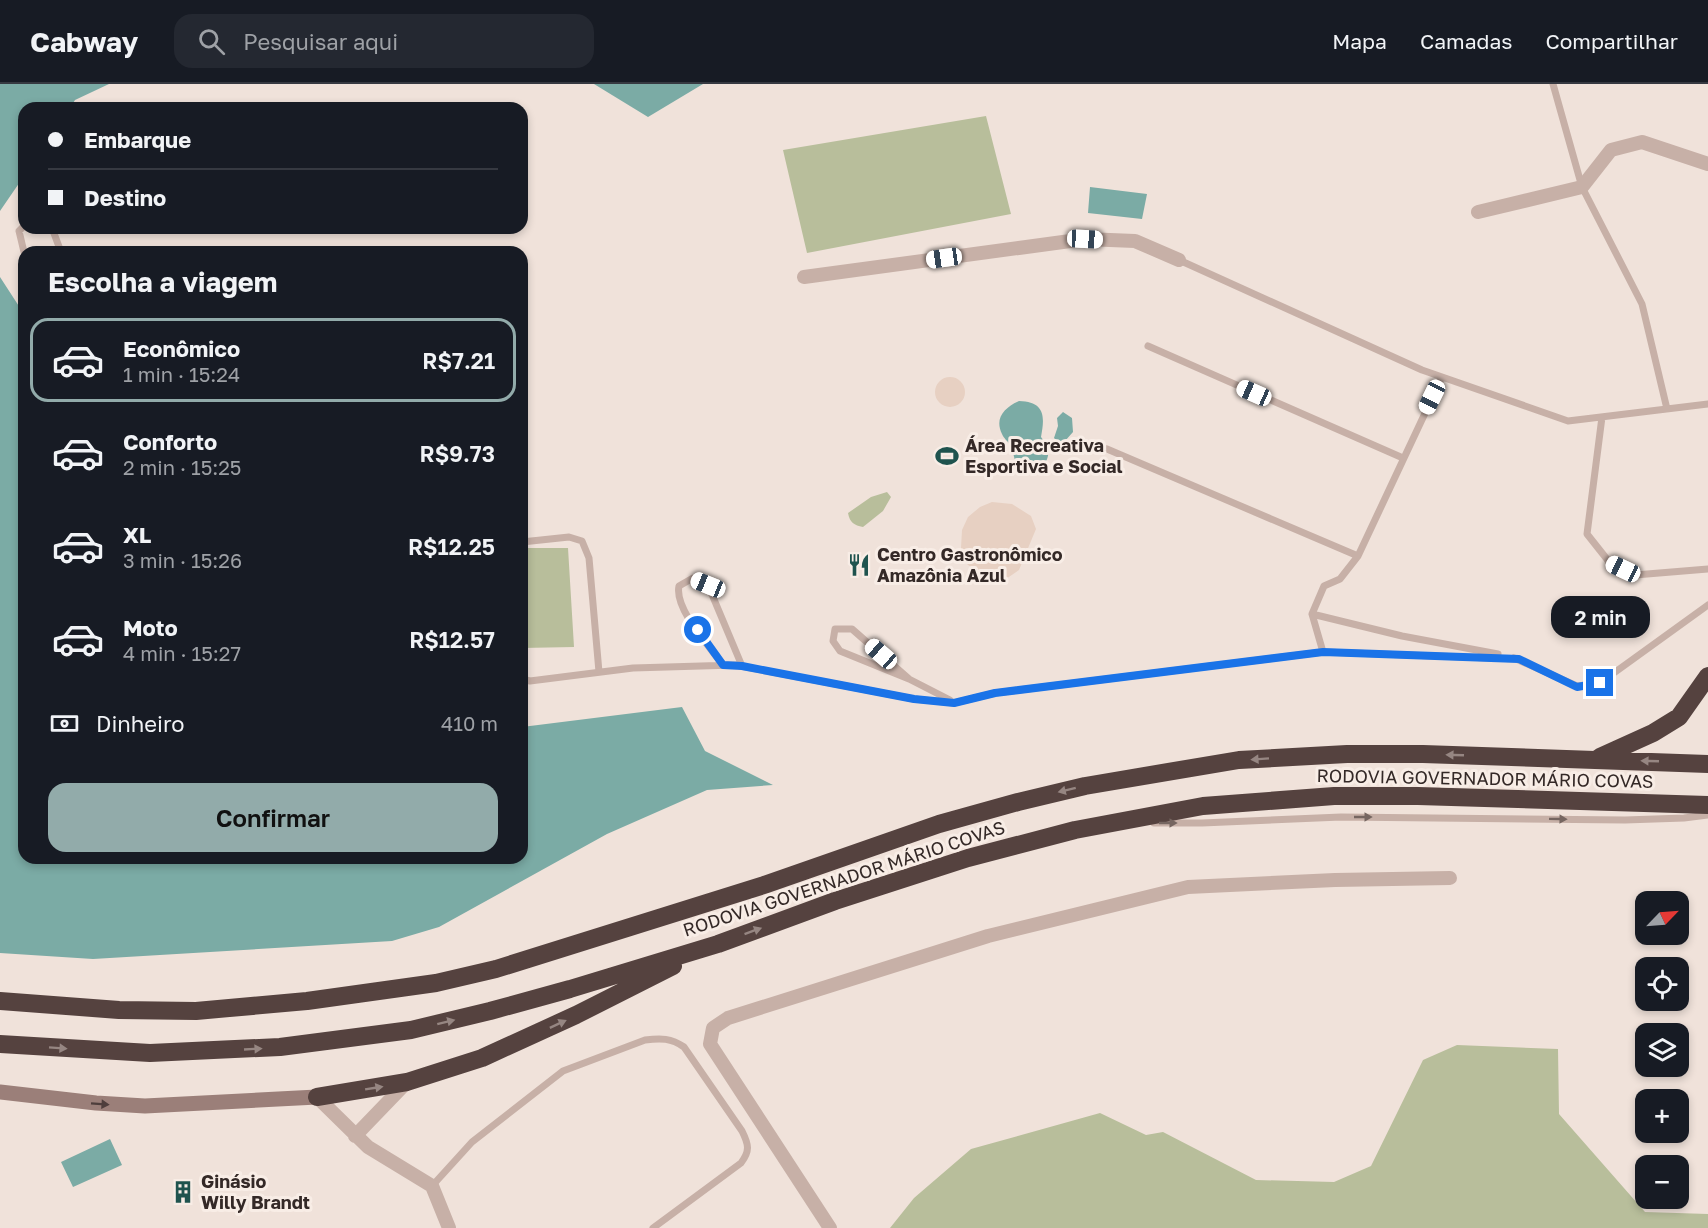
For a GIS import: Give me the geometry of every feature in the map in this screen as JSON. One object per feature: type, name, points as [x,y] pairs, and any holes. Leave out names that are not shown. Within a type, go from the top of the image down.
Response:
[{"type":"highway","points":[[1596,759],[1653,733],[1679,717],[1708,675]]},
{"type":"highway","name":"RODOVIA GOVERNADOR MÁRIO COVAS","points":[[0,1001],[119,1010],[196,1011],[307,1001],[436,983],[496,969],[753,889],[939,824],[1085,786],[1239,760],[1347,754],[1423,754],[1708,764]]},
{"type":"highway","name":"RODOVIA GOVERNADOR MÁRIO COVAS","points":[[0,1044],[150,1053],[280,1047],[341,1041],[411,1030],[490,1011],[718,944],[930,869],[1028,841],[1203,806],[1334,796],[1418,796],[1708,805]]},
{"type":"highway","points":[[317,1097],[407,1083],[482,1058],[576,1015],[718,944]]},
{"type":"main road","points":[[0,1092],[96,1104],[145,1106],[317,1097]]},
{"type":"street","points":[[1478,212],[1582,187],[1611,150],[1642,142],[1708,164]]},
{"type":"street","points":[[804,278],[1085,239],[1135,241],[1179,260]]},
{"type":"street","points":[[830,1228],[710,1044],[713,1028],[728,1018],[988,936],[1188,887],[1335,880],[1450,878]]},
{"type":"street","points":[[355,1136],[407,1083]]},
{"type":"street","points":[[317,1097],[368,1147],[432,1186],[449,1228]]},
{"type":"lane","points":[[1553,84],[1582,187],[1642,304],[1667,409]]},
{"type":"lane","points":[[1179,260],[1422,370],[1568,421],[1708,404]]},
{"type":"lane","points":[[1148,346],[1403,458]]},
{"type":"lane","points":[[1323,652],[1312,614],[1324,586],[1340,579],[1358,556],[1442,377]]},
{"type":"lane","points":[[1602,417],[1587,534],[1610,563],[1635,575],[1708,569]]},
{"type":"lane","points":[[1107,449],[1358,556]]},
{"type":"lane","points":[[528,541],[569,537],[582,541],[589,558],[599,672]]},
{"type":"lane","points":[[723,665],[685,613],[677,594],[679,586],[693,578],[708,585],[742,666]]},
{"type":"lane","points":[[1312,614],[1402,636],[1519,659],[1577,687],[1600,683],[1708,605]]},
{"type":"lane","points":[[909,679],[852,628],[835,628],[833,641],[840,651],[909,679],[954,703]]},
{"type":"lane","points":[[528,680],[633,668],[742,666],[914,699],[954,703],[995,693],[1323,652],[1519,659]]},
{"type":"lane","points":[[1110,823],[1202,823],[1341,817],[1625,820],[1708,815]]},
{"type":"lane","points":[[432,1186],[472,1142],[563,1071],[645,1040],[658,1038],[672,1040],[684,1047],[742,1131],[748,1144],[748,1153],[741,1163],[653,1228]]},
{"type":"green space","points":[[986,116],[1011,214],[807,253],[783,150]]},
{"type":"green space","points":[[887,492],[891,497],[883,511],[863,527],[851,521],[848,513],[871,497]]},
{"type":"green space","points":[[528,548],[568,548],[574,647],[528,648]]},
{"type":"green space","points":[[1457,1045],[1558,1049],[1559,1114],[1635,1201],[1635,1209],[1642,1209],[1645,1212],[1708,1214],[1708,1228],[890,1228],[914,1198],[971,1149],[1100,1113],[1146,1135],[1163,1132],[1256,1180],[1334,1182],[1371,1166],[1423,1060]]},
{"type":"shaded area","points":[[950,377],[961,381],[965,392],[961,403],[950,407],[939,403],[935,392],[939,381]]},
{"type":"shaded area","points":[[992,502],[1012,504],[1031,516],[1036,529],[1019,570],[1006,579],[993,580],[978,573],[967,564],[961,548],[962,530],[968,517],[980,507]]},
{"type":"water","points":[[0,84],[109,84],[74,102],[18,102],[18,185],[0,211]]},
{"type":"water","points":[[594,84],[703,84],[648,117]]},
{"type":"water","points":[[1090,187],[1147,194],[1142,219],[1088,213]]},
{"type":"water","points":[[0,277],[18,305],[18,864],[528,864],[528,726],[682,707],[705,751],[773,785],[707,790],[607,834],[439,927],[392,941],[93,959],[0,953]]},
{"type":"water","points":[[1019,401],[1034,404],[1043,417],[1041,437],[1048,452],[1042,468],[1028,471],[1020,468],[1000,428],[1002,414],[1009,406]]},
{"type":"water","points":[[1063,412],[1072,418],[1073,432],[1065,441],[1058,442],[1054,438],[1058,426],[1057,418]]},
{"type":"water","points":[[110,1139],[122,1165],[73,1187],[61,1162]]},
{"type":"place","name":"Área Recreativa Esportiva e Social","points":[[947,456]]},
{"type":"place","name":"Centro Gastronômico Amazônia Azul","points":[[859,565]]},
{"type":"place","name":"Ginásio Willy Brandt","points":[[183,1192]]},
{"type":"route","points":[[698,630],[723,665],[742,666],[914,699],[954,703],[995,693],[1323,652],[1519,659],[1577,687],[1600,683]]}]
